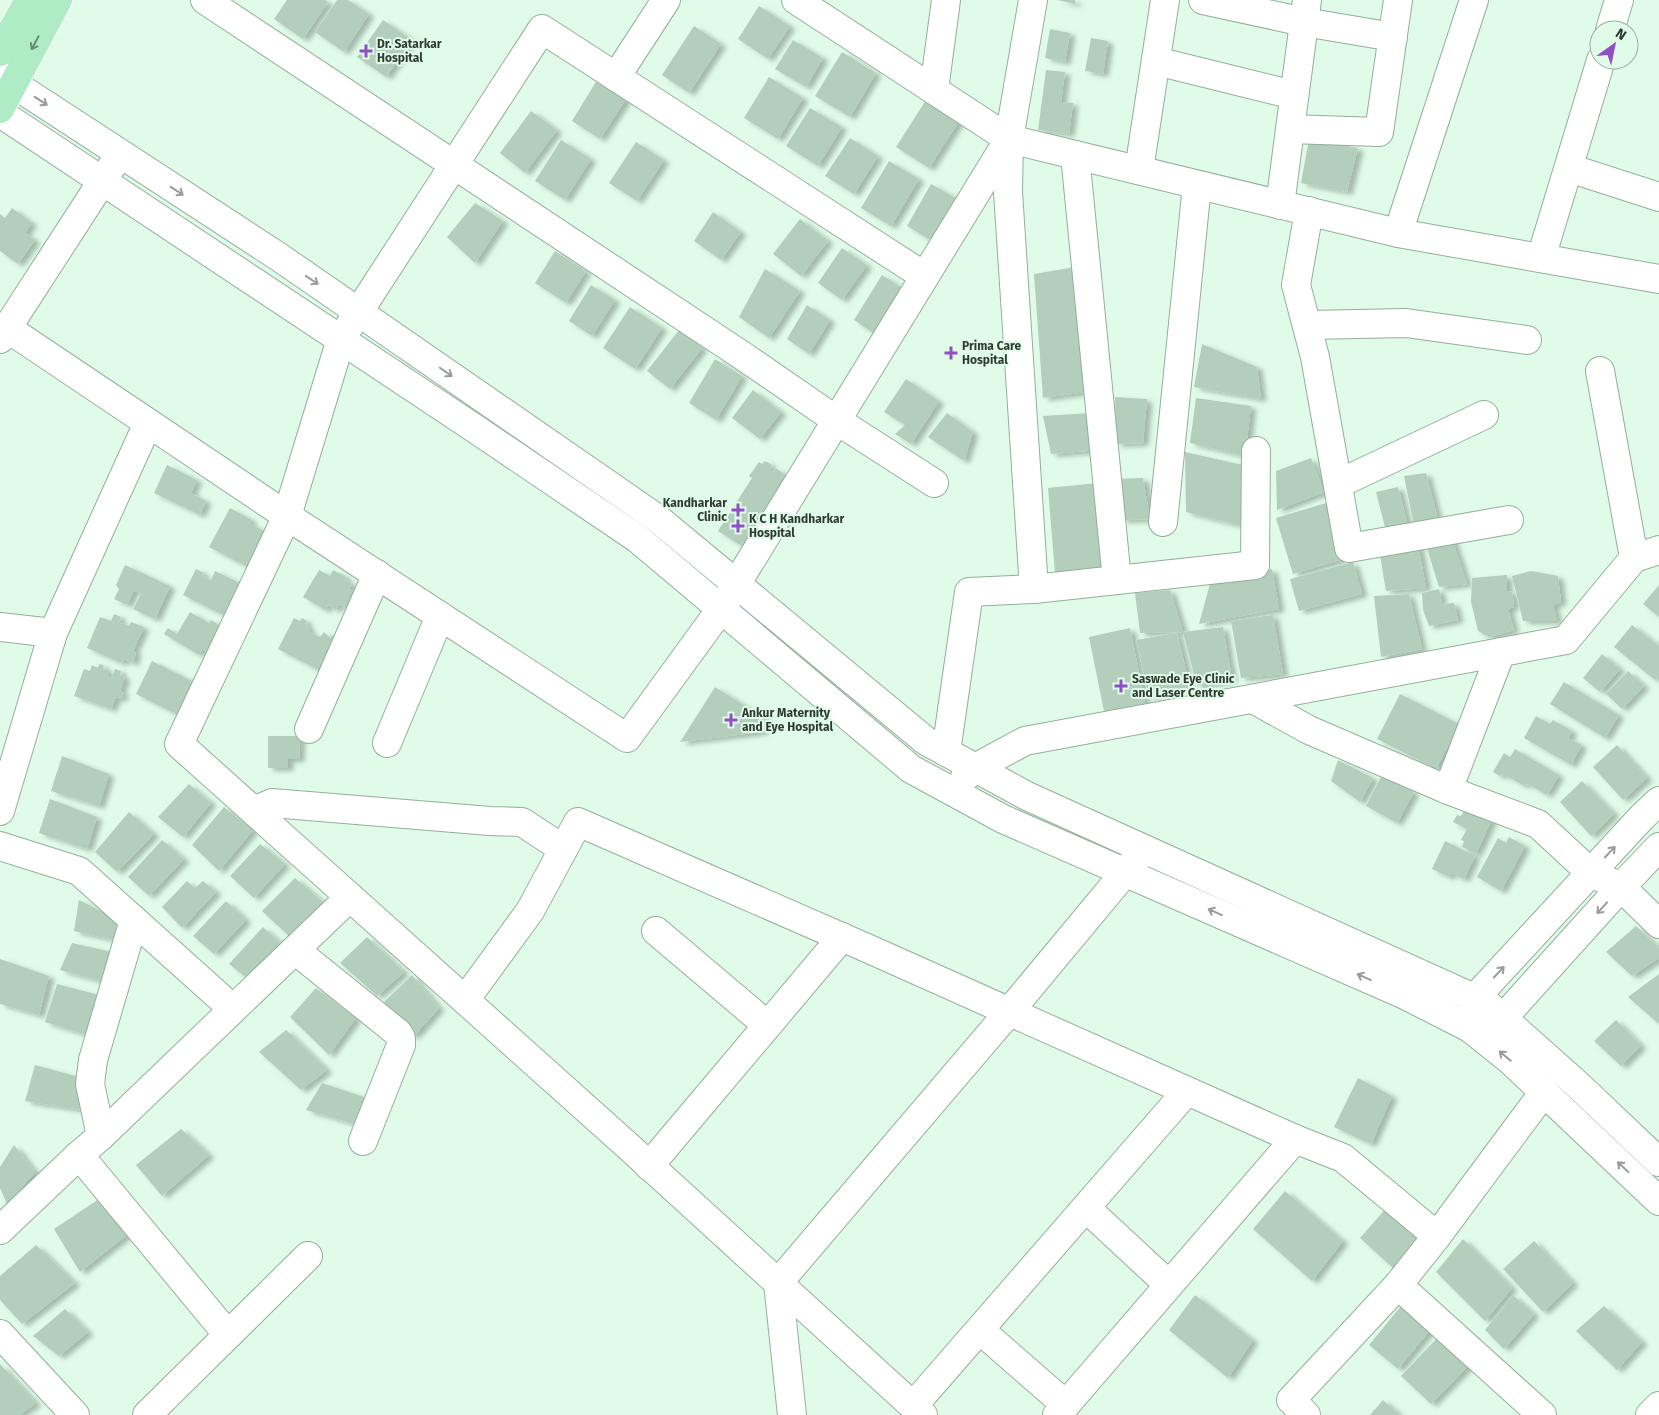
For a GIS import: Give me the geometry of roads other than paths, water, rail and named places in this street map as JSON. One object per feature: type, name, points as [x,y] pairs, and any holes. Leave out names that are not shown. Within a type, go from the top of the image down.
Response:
[{"type":"main road","points":[[0,52],[29,0]]},
{"type":"main road","points":[[0,111],[7,79],[58,0]]},
{"type":"street","points":[[205,0],[836,420],[934,483]]},
{"type":"street","points":[[616,77],[666,0]]},
{"type":"street","points":[[796,0],[1009,139],[1398,233],[1659,279]]},
{"type":"street","points":[[934,90],[946,0]]},
{"type":"street","points":[[1033,0],[1009,139],[1008,192],[1034,589]]},
{"type":"street","points":[[1139,170],[1165,0]]},
{"type":"street","points":[[1203,0],[1305,11],[1393,37]]},
{"type":"street","points":[[1290,129],[1379,132],[1398,0]]},
{"type":"street","points":[[1398,233],[1474,0]]},
{"type":"street","points":[[1613,20],[1619,0]]},
{"type":"street","points":[[1280,204],[1305,11]]},
{"type":"street","points":[[924,276],[542,29],[341,339],[287,516],[179,744],[918,1410],[980,1330],[1187,1091]]},
{"type":"street","points":[[1156,61],[1294,96]]},
{"type":"street","points":[[1541,258],[1598,70]]},
{"type":"street","points":[[7,79],[270,252],[658,519],[926,741],[1027,796],[1487,1004],[1579,1086],[1659,1162]]},
{"type":"street","points":[[0,111],[638,539],[911,769],[1003,819],[1405,995],[1470,1028],[1510,1060],[1544,1092],[1654,1186]]},
{"type":"street","points":[[120,154],[3,333],[148,423],[628,738],[721,609],[1009,139]]},
{"type":"street","points":[[1075,155],[1117,580]]},
{"type":"street","points":[[1569,168],[1659,197]]},
{"type":"street","points":[[1163,522],[1198,184]]},
{"type":"street","points":[[1309,211],[1296,285],[1315,357],[1349,548],[1509,520]]},
{"type":"street","points":[[1307,325],[1406,323],[1527,340]]},
{"type":"street","points":[[952,790],[975,768],[1025,742],[1566,640],[1647,554],[1600,371]]},
{"type":"street","points":[[1338,484],[1484,415]]},
{"type":"street","points":[[2,798],[53,633],[148,423]]},
{"type":"street","points":[[946,752],[969,592],[1034,589],[1256,565],[1256,451]]},
{"type":"street","points":[[309,729],[377,574]]},
{"type":"street","points":[[387,744],[440,616]]},
{"type":"street","points":[[0,627],[53,633]]},
{"type":"street","points":[[1448,790],[1501,652]]},
{"type":"street","points":[[1253,699],[1309,730],[1448,790],[1538,824],[1591,872],[1621,887],[1659,924]]},
{"type":"street","points":[[1470,1028],[1475,998],[1659,801]]},
{"type":"street","points":[[254,811],[272,803],[522,822],[563,849]]},
{"type":"street","points":[[465,1000],[530,911],[578,822],[842,937],[1295,1140],[1343,1158],[1437,1236]]},
{"type":"street","points":[[0,846],[78,871],[233,1009]]},
{"type":"street","points":[[1470,1028],[1503,1018],[1659,847]]},
{"type":"street","points":[[792,1415],[778,1283],[1009,1012],[1144,849]]},
{"type":"street","points":[[1,1228],[101,1136],[350,897]]},
{"type":"street","points":[[101,1136],[90,1084],[93,1060],[134,920]]},
{"type":"street","points":[[656,931],[767,1026]]},
{"type":"street","points":[[649,1166],[842,937]]},
{"type":"street","points":[[295,950],[398,1032],[401,1038],[401,1045],[363,1141]]},
{"type":"street","points":[[1306,1415],[1291,1400],[1398,1285],[1437,1236],[1544,1092]]},
{"type":"street","points":[[980,1330],[1062,1410],[1295,1140]]},
{"type":"street","points":[[79,1155],[228,1335]]},
{"type":"street","points":[[1086,1208],[1169,1285]]},
{"type":"street","points":[[147,1415],[308,1256]]},
{"type":"street","points":[[1398,1285],[1542,1415]]},
{"type":"street","points":[[0,1334],[75,1415]]},
{"type":"street","points":[[1650,1415],[1659,1406]]},
{"type":"place","name":"Dr. Satarkar Hospital","points":[[366,51]]},
{"type":"place","name":"Prima Care Hospital","points":[[951,353]]},
{"type":"place","name":"Kandharkar Clinic","points":[[738,510]]},
{"type":"place","name":"K C H Kandharkar Hospital","points":[[738,526]]},
{"type":"place","name":"Saswade Eye Clinic and Laser Centre","points":[[1121,686]]},
{"type":"place","name":"Ankur Maternity and Eye Hospital","points":[[731,720]]}]
